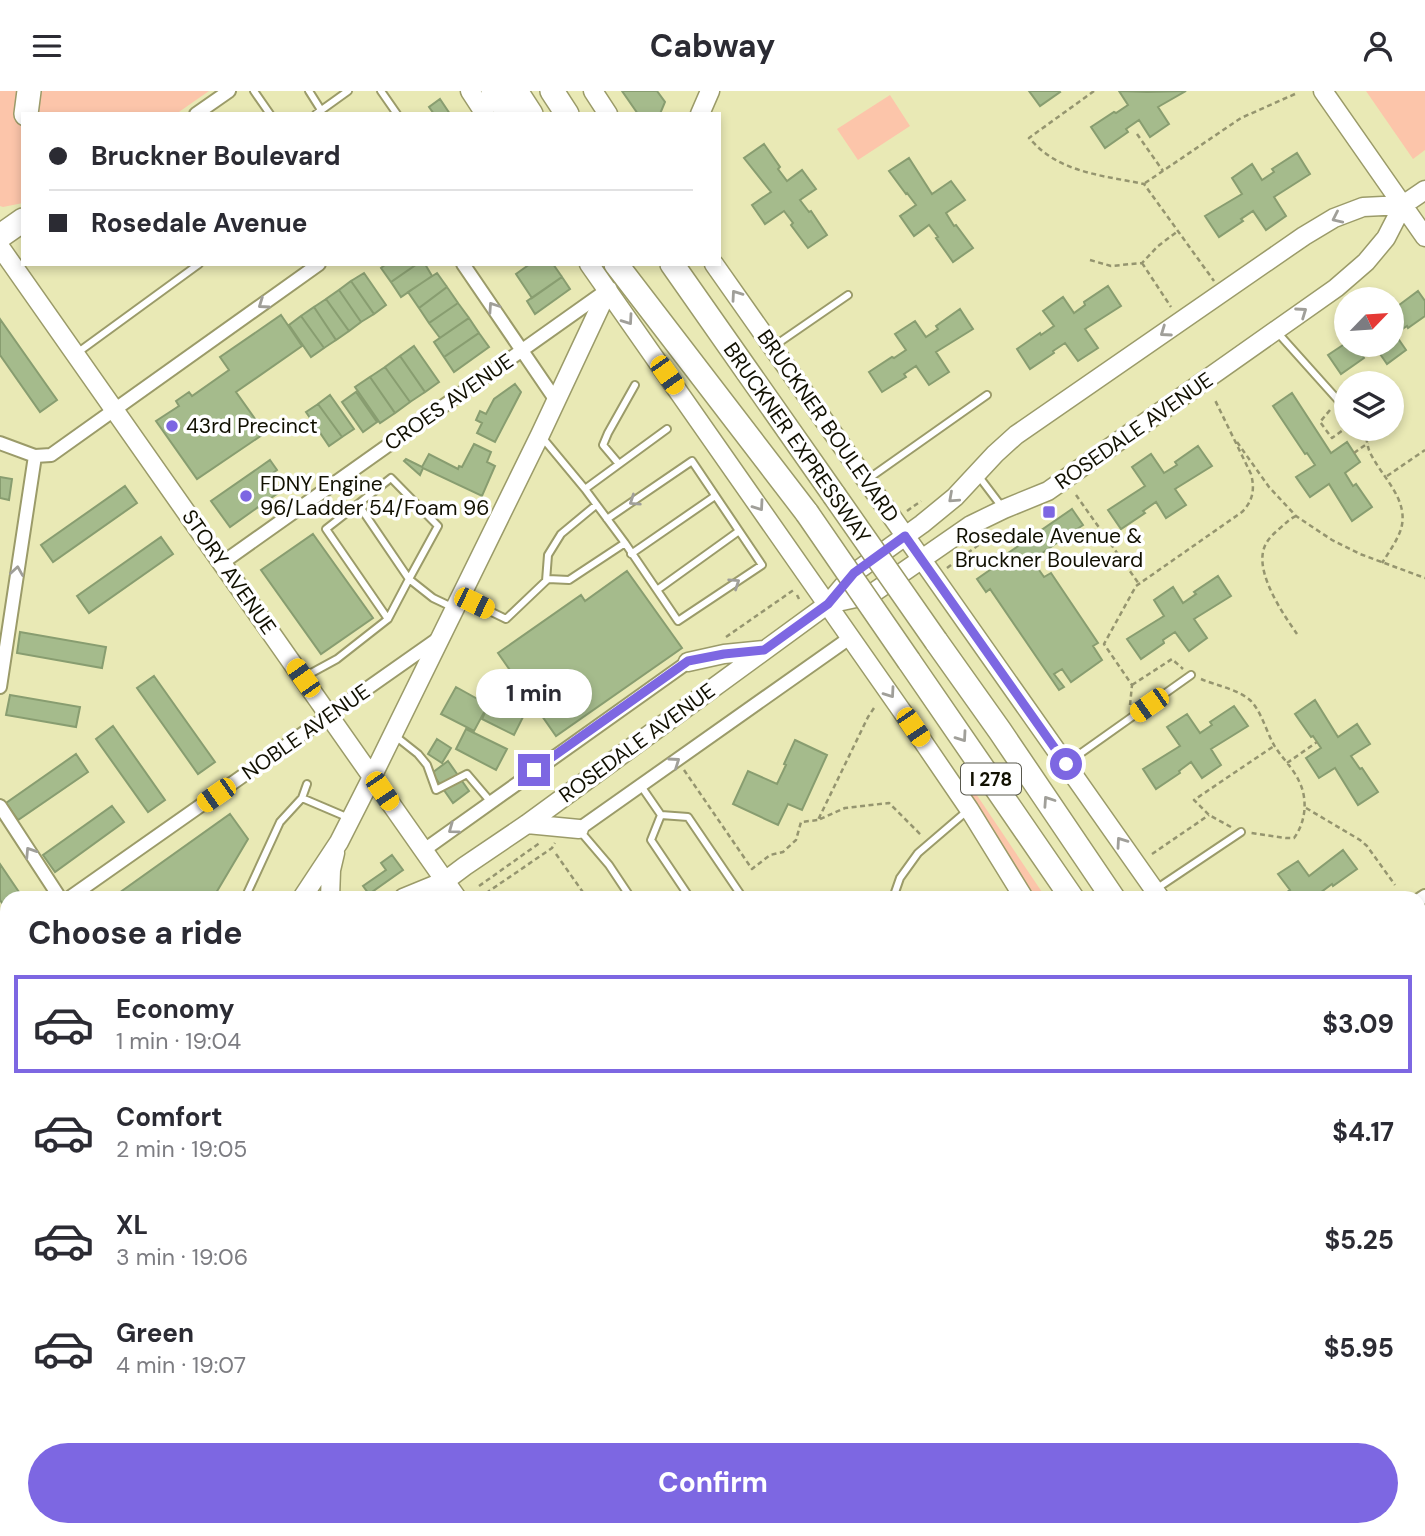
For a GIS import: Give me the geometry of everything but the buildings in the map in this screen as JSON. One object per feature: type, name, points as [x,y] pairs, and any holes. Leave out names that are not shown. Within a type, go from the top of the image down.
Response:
[{"type":"highway","points":[[26,112],[29,91]]},
{"type":"highway","points":[[493,91],[508,112]]},
{"type":"highway","points":[[516,91],[530,112]]},
{"type":"highway","points":[[552,91],[566,112]]},
{"type":"highway","points":[[0,237],[21,221]]},
{"type":"highway","points":[[619,266],[807,513]]},
{"type":"highway","name":"BRUCKNER EXPRESSWAY","points":[[636,266],[1067,891]]},
{"type":"highway","name":"BRUCKNER EXPRESSWAY","points":[[673,266],[1007,741],[1108,891]]},
{"type":"main road","points":[[470,91],[484,112]]},
{"type":"main road","points":[[593,91],[607,112]]},
{"type":"main road","points":[[701,112],[710,91]]},
{"type":"main road","points":[[1323,91],[1425,237]]},
{"type":"main road","name":"ROSEDALE AVENUE","points":[[828,604],[870,595],[971,525],[1048,491],[1336,288],[1366,262],[1385,238],[1403,205],[1425,190]]},
{"type":"main road","name":"ROSEDALE AVENUE","points":[[420,891],[445,881],[527,824],[828,604],[854,573],[955,497],[1016,435],[1334,218],[1363,207],[1403,205]]},
{"type":"main road","name":"STORY AVENUE","points":[[0,247],[452,891]]},
{"type":"main road","points":[[590,266],[851,637],[969,809],[1020,891]]},
{"type":"main road","name":"BRUCKNER BOULEVARD","points":[[715,266],[1155,891]]},
{"type":"main road","points":[[306,891],[351,819],[540,435],[608,290]]},
{"type":"main road","points":[[688,661],[764,650]]},
{"type":"main road","points":[[527,824],[579,829]]},
{"type":"main road","points":[[330,891],[331,870],[339,842]]},
{"type":"main road","name":"ROSEDALE AVENUE","points":[[436,891],[445,881]]},
{"type":"street","points":[[199,112],[229,91]]},
{"type":"street","points":[[0,237],[21,230]]},
{"type":"street","points":[[0,443],[35,456],[51,455],[316,266]]},
{"type":"street","points":[[464,266],[555,399]]},
{"type":"street","name":"CROES AVENUE","points":[[222,563],[608,290]]},
{"type":"street","points":[[0,687],[35,456]]},
{"type":"street","name":"ROSEDALE AVENUE","points":[[579,829],[851,637]]},
{"type":"street","name":"NOBLE AVENUE","points":[[79,891],[439,638]]},
{"type":"street","name":"ROSEDALE AVENUE","points":[[424,850],[688,661]]},
{"type":"street","points":[[0,806],[55,891]]},
{"type":"lane","points":[[254,91],[269,112]]},
{"type":"lane","points":[[309,91],[318,112],[348,91]]},
{"type":"lane","points":[[381,91],[396,112]]},
{"type":"lane","points":[[75,354],[196,266]]},
{"type":"lane","points":[[772,347],[848,295]]},
{"type":"lane","points":[[1276,330],[1334,395]]},
{"type":"lane","points":[[619,464],[603,445],[635,386]]},
{"type":"lane","points":[[866,481],[987,395]]},
{"type":"lane","points":[[585,489],[667,429]]},
{"type":"lane","points":[[540,435],[585,489],[678,621],[762,565],[692,461],[607,519]]},
{"type":"lane","points":[[977,474],[1004,509]]},
{"type":"lane","points":[[303,678],[337,659],[388,619],[438,526],[391,478],[326,529],[388,619]]},
{"type":"lane","points":[[631,554],[715,496]]},
{"type":"lane","points":[[358,505],[409,579],[433,598],[457,602],[506,619],[548,579],[569,580],[625,543]]},
{"type":"lane","points":[[547,581],[548,555],[561,534],[596,505]]},
{"type":"lane","points":[[657,590],[738,531]]},
{"type":"lane","points":[[1066,764],[1191,675]]},
{"type":"lane","points":[[393,734],[427,765],[436,790],[467,774],[491,801]]},
{"type":"lane","points":[[248,891],[280,822],[302,798],[307,784]]},
{"type":"lane","points":[[641,786],[661,815]]},
{"type":"lane","points":[[302,798],[351,819]]},
{"type":"lane","points":[[895,891],[900,878],[918,853],[969,809]]},
{"type":"lane","points":[[661,815],[651,840],[685,891]]},
{"type":"lane","points":[[661,815],[688,817],[738,891]]},
{"type":"lane","points":[[579,829],[626,891]]},
{"type":"lane","points":[[1161,891],[1241,832]]},
{"type":"path","points":[[1094,91],[1029,138],[1044,153],[1068,165],[1144,184],[1214,281]]},
{"type":"path","points":[[1144,184],[1241,118],[1295,94]]},
{"type":"path","points":[[1138,134],[1163,171]]},
{"type":"path","points":[[1090,260],[1111,266],[1142,263],[1178,231]]},
{"type":"path","points":[[1142,263],[1174,310]]},
{"type":"path","points":[[1128,719],[1132,685],[1104,644],[1136,586],[1248,506],[1252,496],[1251,474],[1214,398]]},
{"type":"path","points":[[1334,405],[1320,422],[1332,438],[1334,437]]},
{"type":"path","points":[[1231,433],[1269,487],[1296,516],[1332,540],[1360,554],[1425,578]]},
{"type":"path","points":[[1354,453],[1368,443],[1399,501],[1402,527],[1382,563]]},
{"type":"path","points":[[1387,476],[1425,450]]},
{"type":"path","points":[[1076,495],[1139,584]]},
{"type":"path","points":[[1296,516],[1288,519],[1269,538],[1262,560],[1269,585],[1297,634]]},
{"type":"path","points":[[1132,685],[1172,660],[1191,675],[1250,700],[1275,746],[1300,782],[1306,808],[1300,829],[1294,838],[1241,832],[1209,815],[1194,800],[1275,746]]},
{"type":"path","points":[[818,820],[874,708]]},
{"type":"path","points":[[1287,763],[1317,742]]},
{"type":"path","points":[[684,769],[752,869],[770,855],[783,852],[796,840],[801,822],[818,820],[845,808],[889,803],[929,843]]},
{"type":"path","points":[[1306,808],[1367,846],[1395,885]]},
{"type":"path","points":[[1152,854],[1209,815]]},
{"type":"path","points":[[479,886],[545,838]]},
{"type":"path","points":[[556,854],[582,891]]},
{"type":"shaded area","points":[[0,91],[209,91],[179,112],[21,112],[21,203],[0,206]]},
{"type":"shaded area","points":[[1366,91],[1425,91],[1425,150],[1413,159]]},
{"type":"shaded area","points":[[890,95],[910,126],[858,160],[837,129]]},
{"type":"shaded area","points":[[966,779],[1041,891],[1031,891],[962,782]]},
{"type":"place","name":"43rd Precinct","points":[[172,426]]},
{"type":"place","name":"FDNY Engine 96/Ladder 54/Foam 96","points":[[246,496]]},
{"type":"place","name":"Rosedale Avenue & Bruckner Boulevard","points":[[1049,512]]},
{"type":"route","points":[[534,770],[688,661],[764,650],[828,604],[854,573],[905,536],[1066,764]]}]
